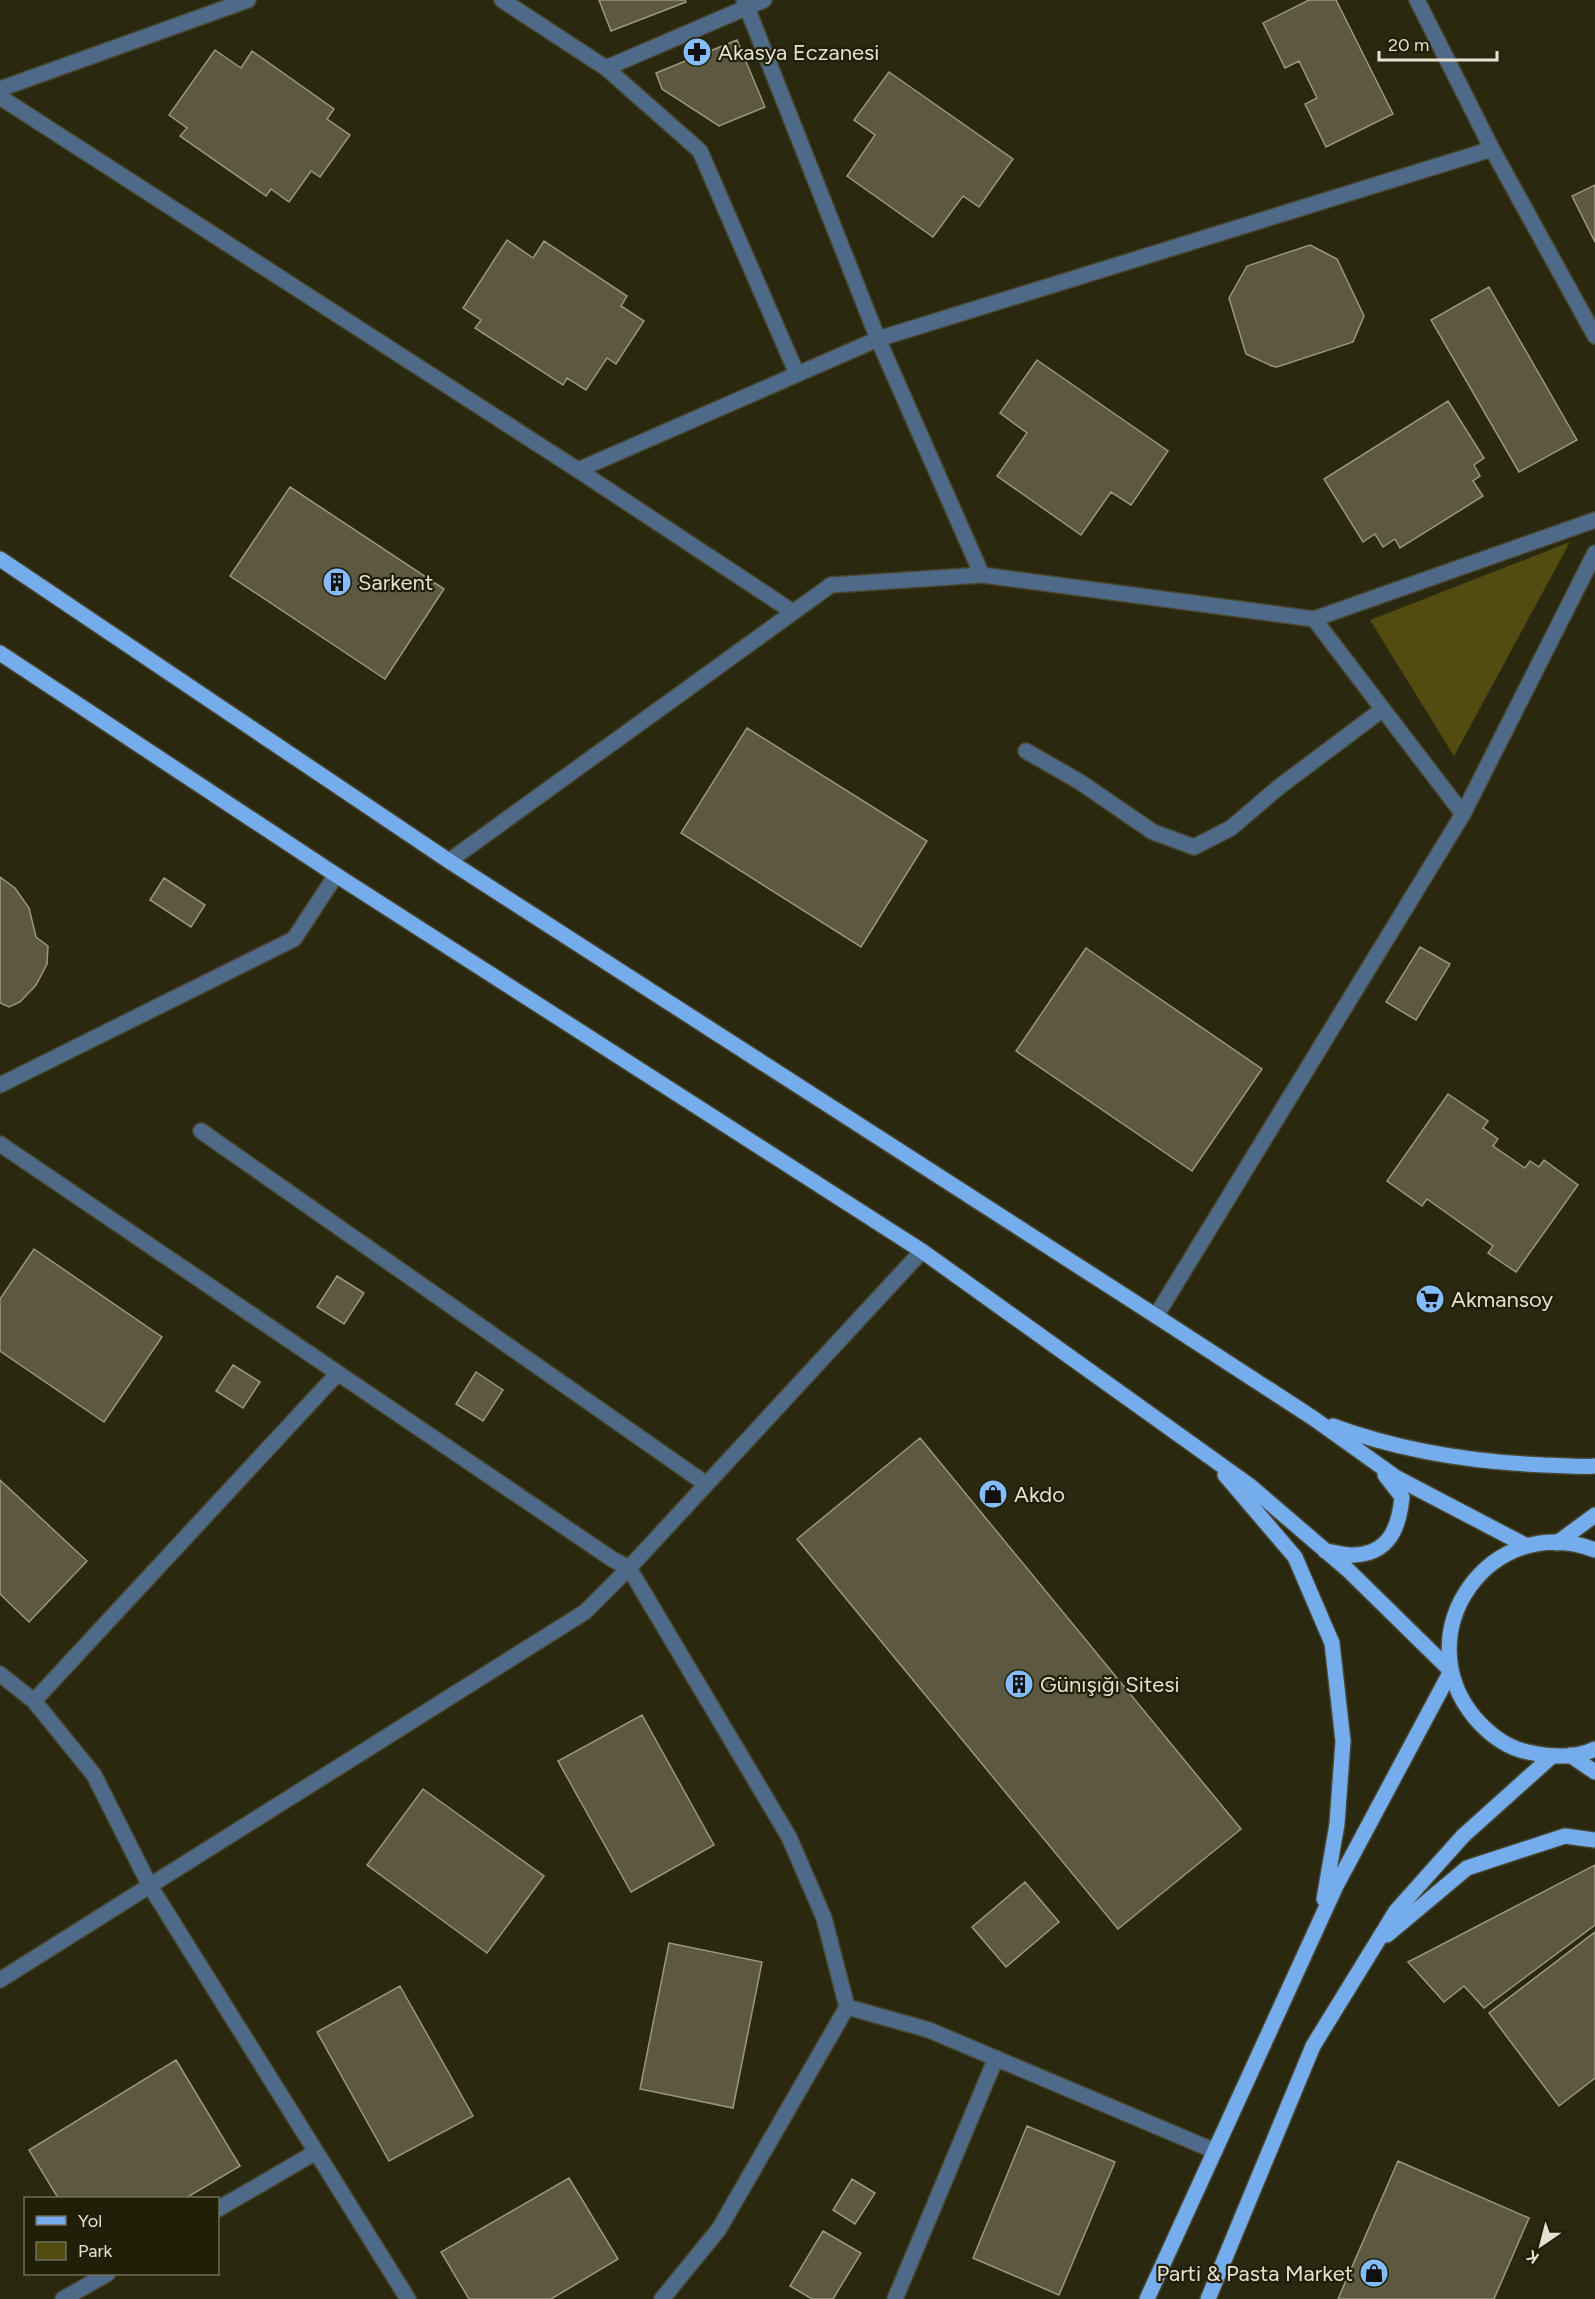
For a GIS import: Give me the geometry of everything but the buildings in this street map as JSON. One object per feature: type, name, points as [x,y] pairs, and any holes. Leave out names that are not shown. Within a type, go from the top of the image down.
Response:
[{"type":"main road","points":[[0,559],[449,861],[1313,1418],[1397,1478],[1527,1546]]},
{"type":"main road","points":[[0,653],[336,875],[922,1251],[1249,1485],[1325,1551],[1450,1671]]},
{"type":"main road","points":[[1313,1418],[1372,1440],[1442,1456],[1514,1464],[1595,1466]]},
{"type":"main road","points":[[1210,1457],[1295,1557],[1332,1642],[1343,1741],[1337,1824],[1320,1921]]},
{"type":"main road","points":[[1325,1551],[1353,1555],[1369,1552],[1384,1544],[1395,1532],[1402,1497],[1378,1465]]},
{"type":"main road","points":[[1557,1543],[1595,1515]]},
{"type":"main road","points":[[1595,1550],[1578,1544],[1543,1542],[1509,1552],[1480,1572],[1460,1601],[1449,1635],[1450,1671],[1463,1704],[1486,1731],[1516,1750],[1551,1757],[1586,1753],[1595,1749]]},
{"type":"main road","points":[[1147,2299],[1336,1886],[1450,1671]]},
{"type":"main road","points":[[1570,1755],[1595,1772]]},
{"type":"main road","points":[[1208,2299],[1313,2046],[1396,1911],[1463,1836],[1551,1757]]},
{"type":"main road","points":[[1375,1945],[1467,1868],[1565,1836],[1595,1840]]},
{"type":"street","points":[[0,89],[248,0]]},
{"type":"street","points":[[502,0],[606,68],[700,152],[797,374]]},
{"type":"street","points":[[606,68],[745,3],[764,0]]},
{"type":"street","points":[[1417,0],[1492,149],[1595,336]]},
{"type":"street","points":[[745,3],[878,339],[982,575]]},
{"type":"street","points":[[0,97],[579,470],[793,612]]},
{"type":"street","points":[[579,470],[878,339],[1492,149]]},
{"type":"street","points":[[449,861],[831,585],[982,575],[1314,619],[1595,520]]},
{"type":"street","points":[[1156,1316],[1463,814],[1595,553]]},
{"type":"street","points":[[1314,619],[1463,814]]},
{"type":"street","points":[[1026,751],[1080,782],[1153,832],[1194,847],[1231,828],[1279,787],[1383,709]]},
{"type":"street","points":[[0,1085],[294,939],[336,875]]},
{"type":"street","points":[[201,1131],[706,1484]]},
{"type":"street","points":[[0,1144],[629,1568],[789,1837],[824,1918],[847,2007],[719,2229],[662,2299]]},
{"type":"street","points":[[0,1980],[585,1612],[629,1568],[922,1251]]},
{"type":"street","points":[[34,1701],[338,1373]]},
{"type":"street","points":[[0,1674],[34,1701],[94,1775],[150,1886],[408,2299]]},
{"type":"street","points":[[847,2007],[929,2030],[1215,2151]]},
{"type":"street","points":[[895,2299],[996,2058]]},
{"type":"street","points":[[219,2208],[316,2152]]},
{"type":"street","points":[[63,2299],[105,2275]]},
{"type":"green space","points":[[1570,542],[1454,756],[1370,620]]},
{"type":"place","name":"Akasya Eczanesi","points":[[697,52]]},
{"type":"place","name":"Sarkent","points":[[337,582]]},
{"type":"place","name":"Akmansoy","points":[[1430,1299]]},
{"type":"place","name":"Akdo","points":[[993,1494]]},
{"type":"place","name":"Günışığı Sitesi","points":[[1019,1684]]},
{"type":"place","name":"Parti & Pasta Market","points":[[1374,2273]]}]
